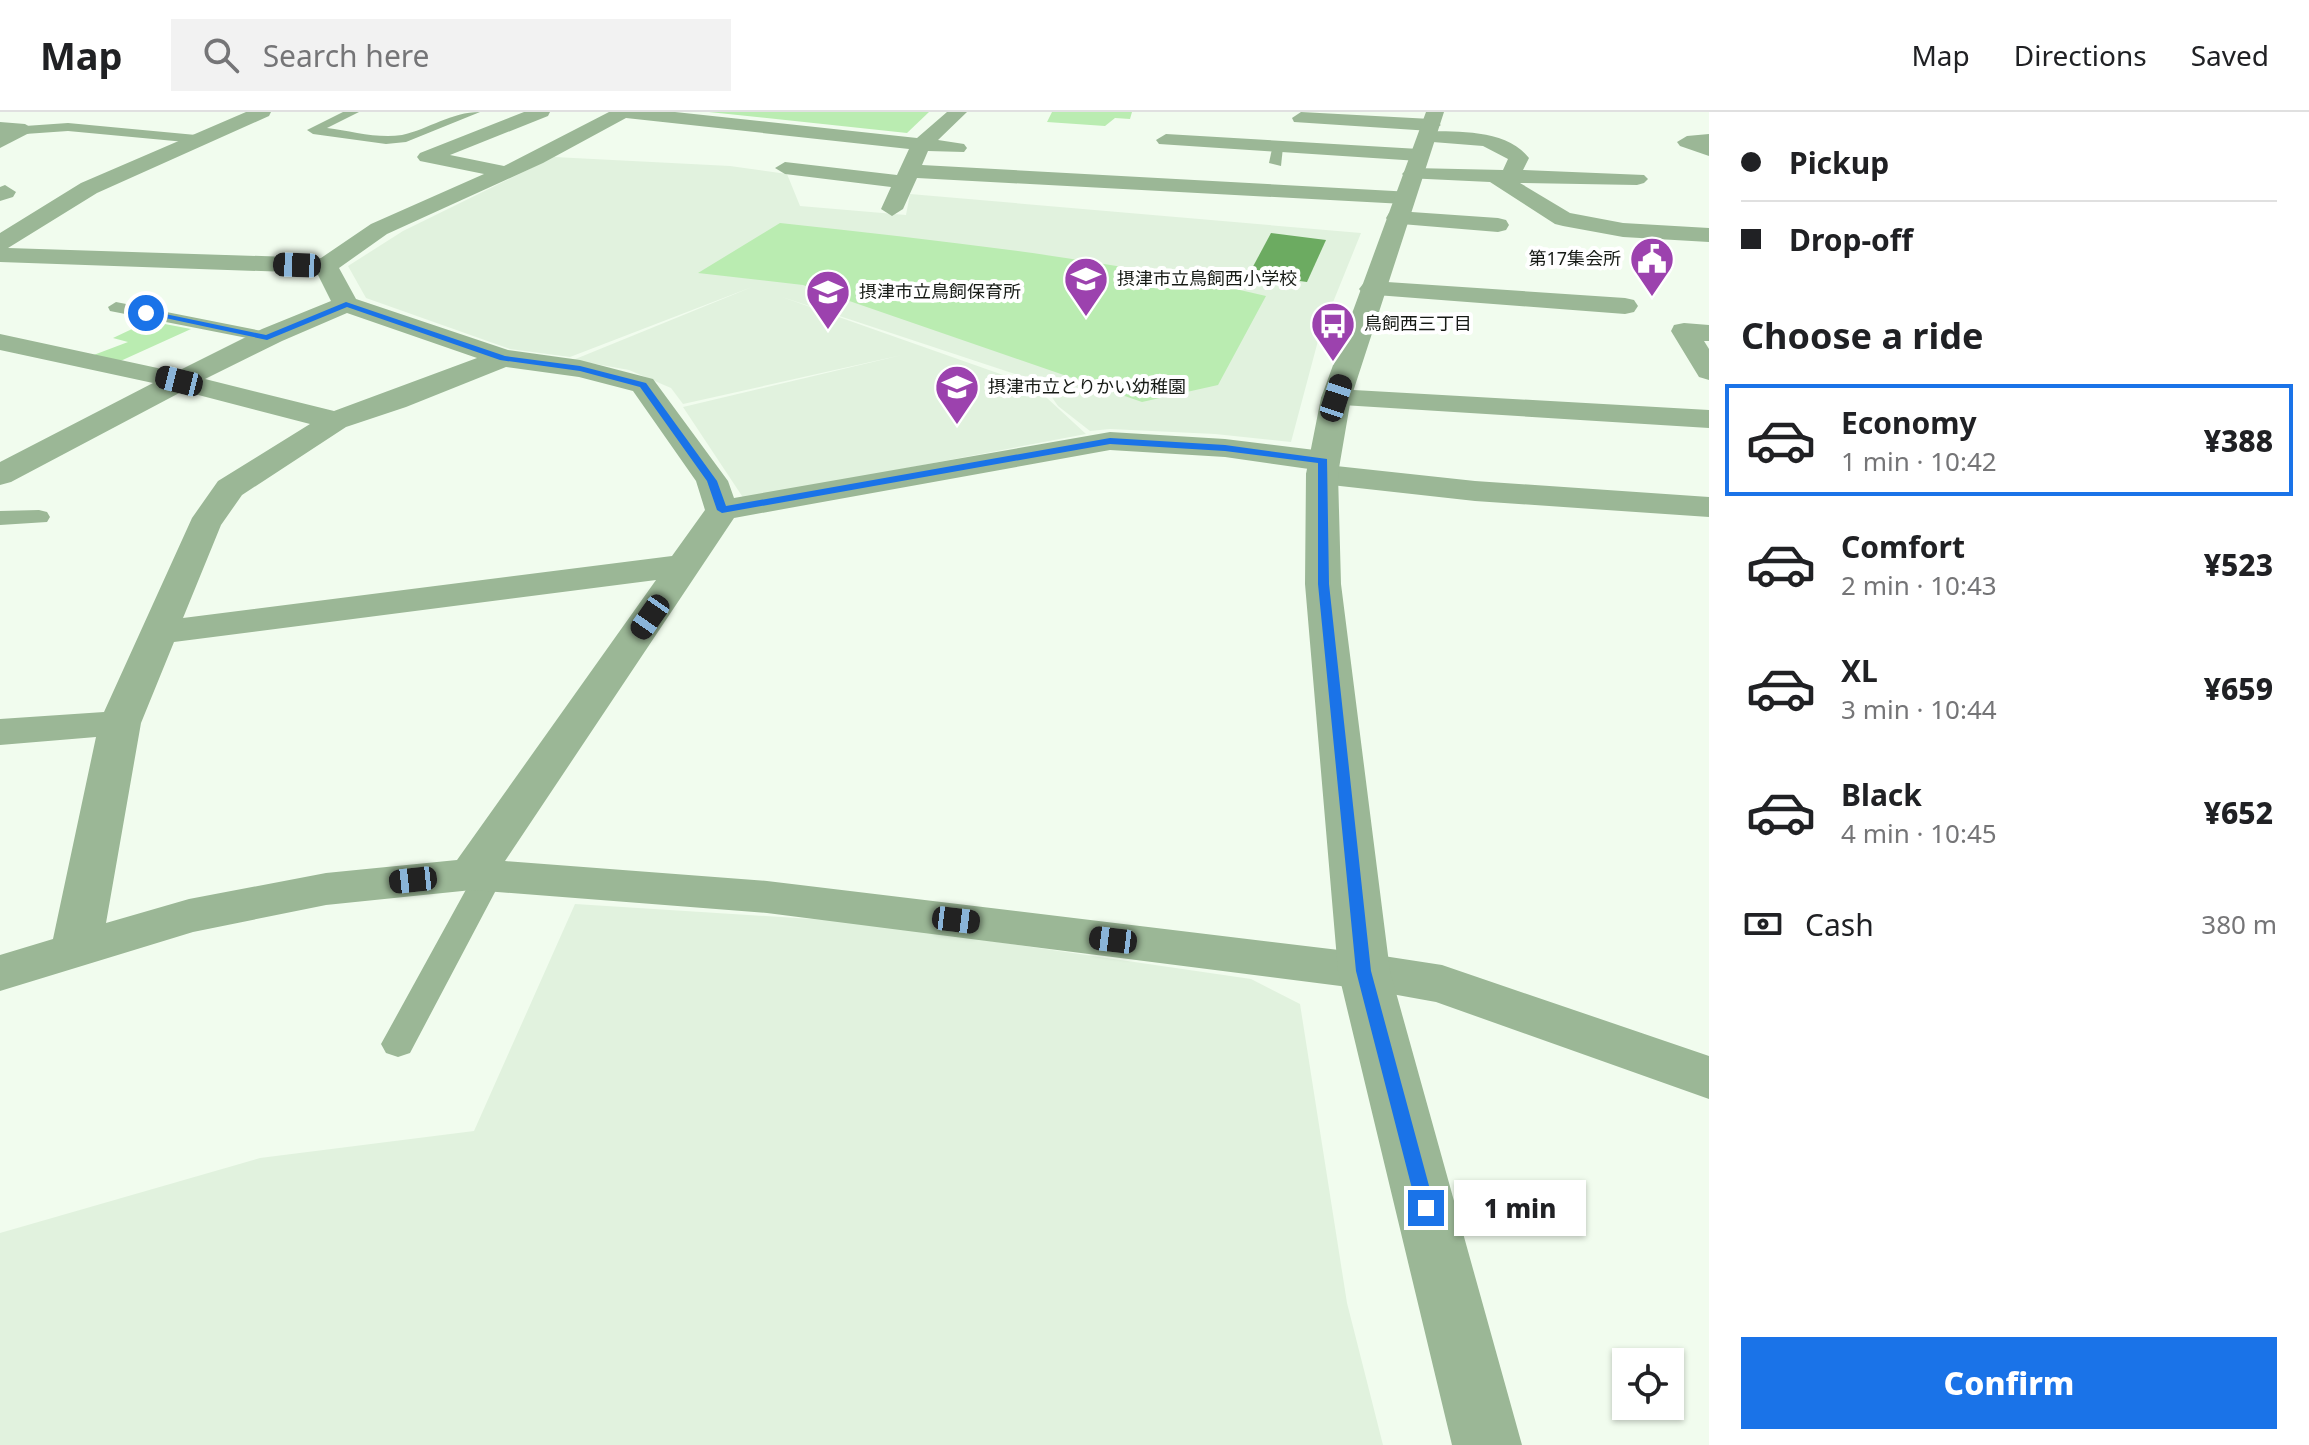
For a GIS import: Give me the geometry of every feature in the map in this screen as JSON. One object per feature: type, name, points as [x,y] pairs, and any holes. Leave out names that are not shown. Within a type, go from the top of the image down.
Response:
[{"type":"street","points":[[0,243],[89,188],[262,112]]},
{"type":"street","points":[[505,172],[427,157],[541,112]]},
{"type":"street","points":[[0,255],[326,266],[379,229],[505,172],[622,112],[980,150]]},
{"type":"street","points":[[892,209],[921,145],[958,112]]},
{"type":"street","points":[[1277,116],[1418,160],[1502,176],[1637,179]]},
{"type":"street","points":[[0,128],[25,130]]},
{"type":"street","points":[[0,142],[25,130]]},
{"type":"street","points":[[785,168],[906,176],[1418,160],[1482,138],[1510,149],[1540,151]]},
{"type":"street","points":[[1709,140],[1687,142],[1709,150]]},
{"type":"street","points":[[1164,144],[1276,155],[1418,160],[1498,225]]},
{"type":"street","points":[[1502,176],[1519,158],[1510,149]]},
{"type":"street","points":[[1418,160],[1336,398],[1322,468],[1323,584],[1364,971],[1487,1445]]},
{"type":"street","points":[[1502,176],[1563,219],[1625,240],[1709,235]]},
{"type":"street","points":[[326,266],[346,304]]},
{"type":"street","points":[[1372,289],[1625,306]]},
{"type":"street","points":[[0,475],[267,337],[346,304],[503,358],[580,369],[643,385],[712,481],[722,510]]},
{"type":"street","points":[[1709,333],[1684,331],[1709,371]]},
{"type":"street","points":[[0,342],[179,381],[335,421]]},
{"type":"street","points":[[76,949],[120,723],[204,525],[230,488],[335,421],[396,401],[503,358]]},
{"type":"street","points":[[1336,398],[1709,419]]},
{"type":"street","points":[[480,875],[722,510],[1110,441],[1225,448],[1322,468],[1475,491],[1709,507]]},
{"type":"street","points":[[157,633],[686,565]]},
{"type":"street","points":[[0,732],[120,723]]},
{"type":"street","points":[[0,973],[189,916],[326,889],[480,875],[767,897],[1364,971],[1442,984],[1709,1078]]},
{"type":"lane","points":[[353,112],[313,130],[386,140],[406,138],[474,112]]},
{"type":"lane","points":[[25,130],[68,127],[196,139]]},
{"type":"lane","points":[[116,307],[267,337]]},
{"type":"lane","points":[[0,518],[39,517]]},
{"type":"lane","points":[[398,1044],[480,875]]},
{"type":"shaded area","points":[[709,112],[929,112],[907,133]]},
{"type":"shaded area","points":[[1052,112],[1132,112],[1130,119],[1115,118],[1105,126],[1047,122]]},
{"type":"shaded area","name":"摂津市立鳥飼西小学校","points":[[554,157],[730,166],[787,174],[800,206],[906,215],[910,194],[1361,233],[1319,337],[1291,442],[1215,434],[1110,429],[1090,431],[1058,406],[1042,383],[782,297],[1034,386],[1086,434],[744,499],[683,407],[902,355],[683,404],[671,388],[629,370],[573,360],[752,287],[570,357],[510,349],[366,298],[348,266],[403,231]]},
{"type":"shaded area","points":[[780,223],[1085,261],[1266,296],[1218,385],[1142,402],[803,285],[698,273]]},
{"type":"shaded area","points":[[1271,233],[1326,240],[1307,282],[1249,274]]},
{"type":"shaded area","points":[[149,321],[191,329],[116,363],[91,356],[128,342],[113,338]]},
{"type":"shaded area","points":[[575,904],[859,922],[1251,979],[1300,1004],[1347,1303],[1383,1445],[0,1445],[0,1233],[260,1158],[474,1131]]},
{"type":"place","name":"第17集会所","points":[[1652,298]]},
{"type":"place","name":"摂津市立鳥飼西小学校","points":[[1086,318]]},
{"type":"place","name":"摂津市立鳥飼保育所","points":[[828,331]]},
{"type":"place","name":"鳥飼西三丁目","points":[[1333,363]]},
{"type":"place","name":"摂津市立とりかい幼稚園","points":[[957,426]]},
{"type":"route","points":[[146,313],[267,337],[346,304],[503,358],[580,369],[643,385],[712,481],[722,510],[1110,441],[1225,448],[1323,461],[1323,584],[1364,971],[1426,1208]]}]
